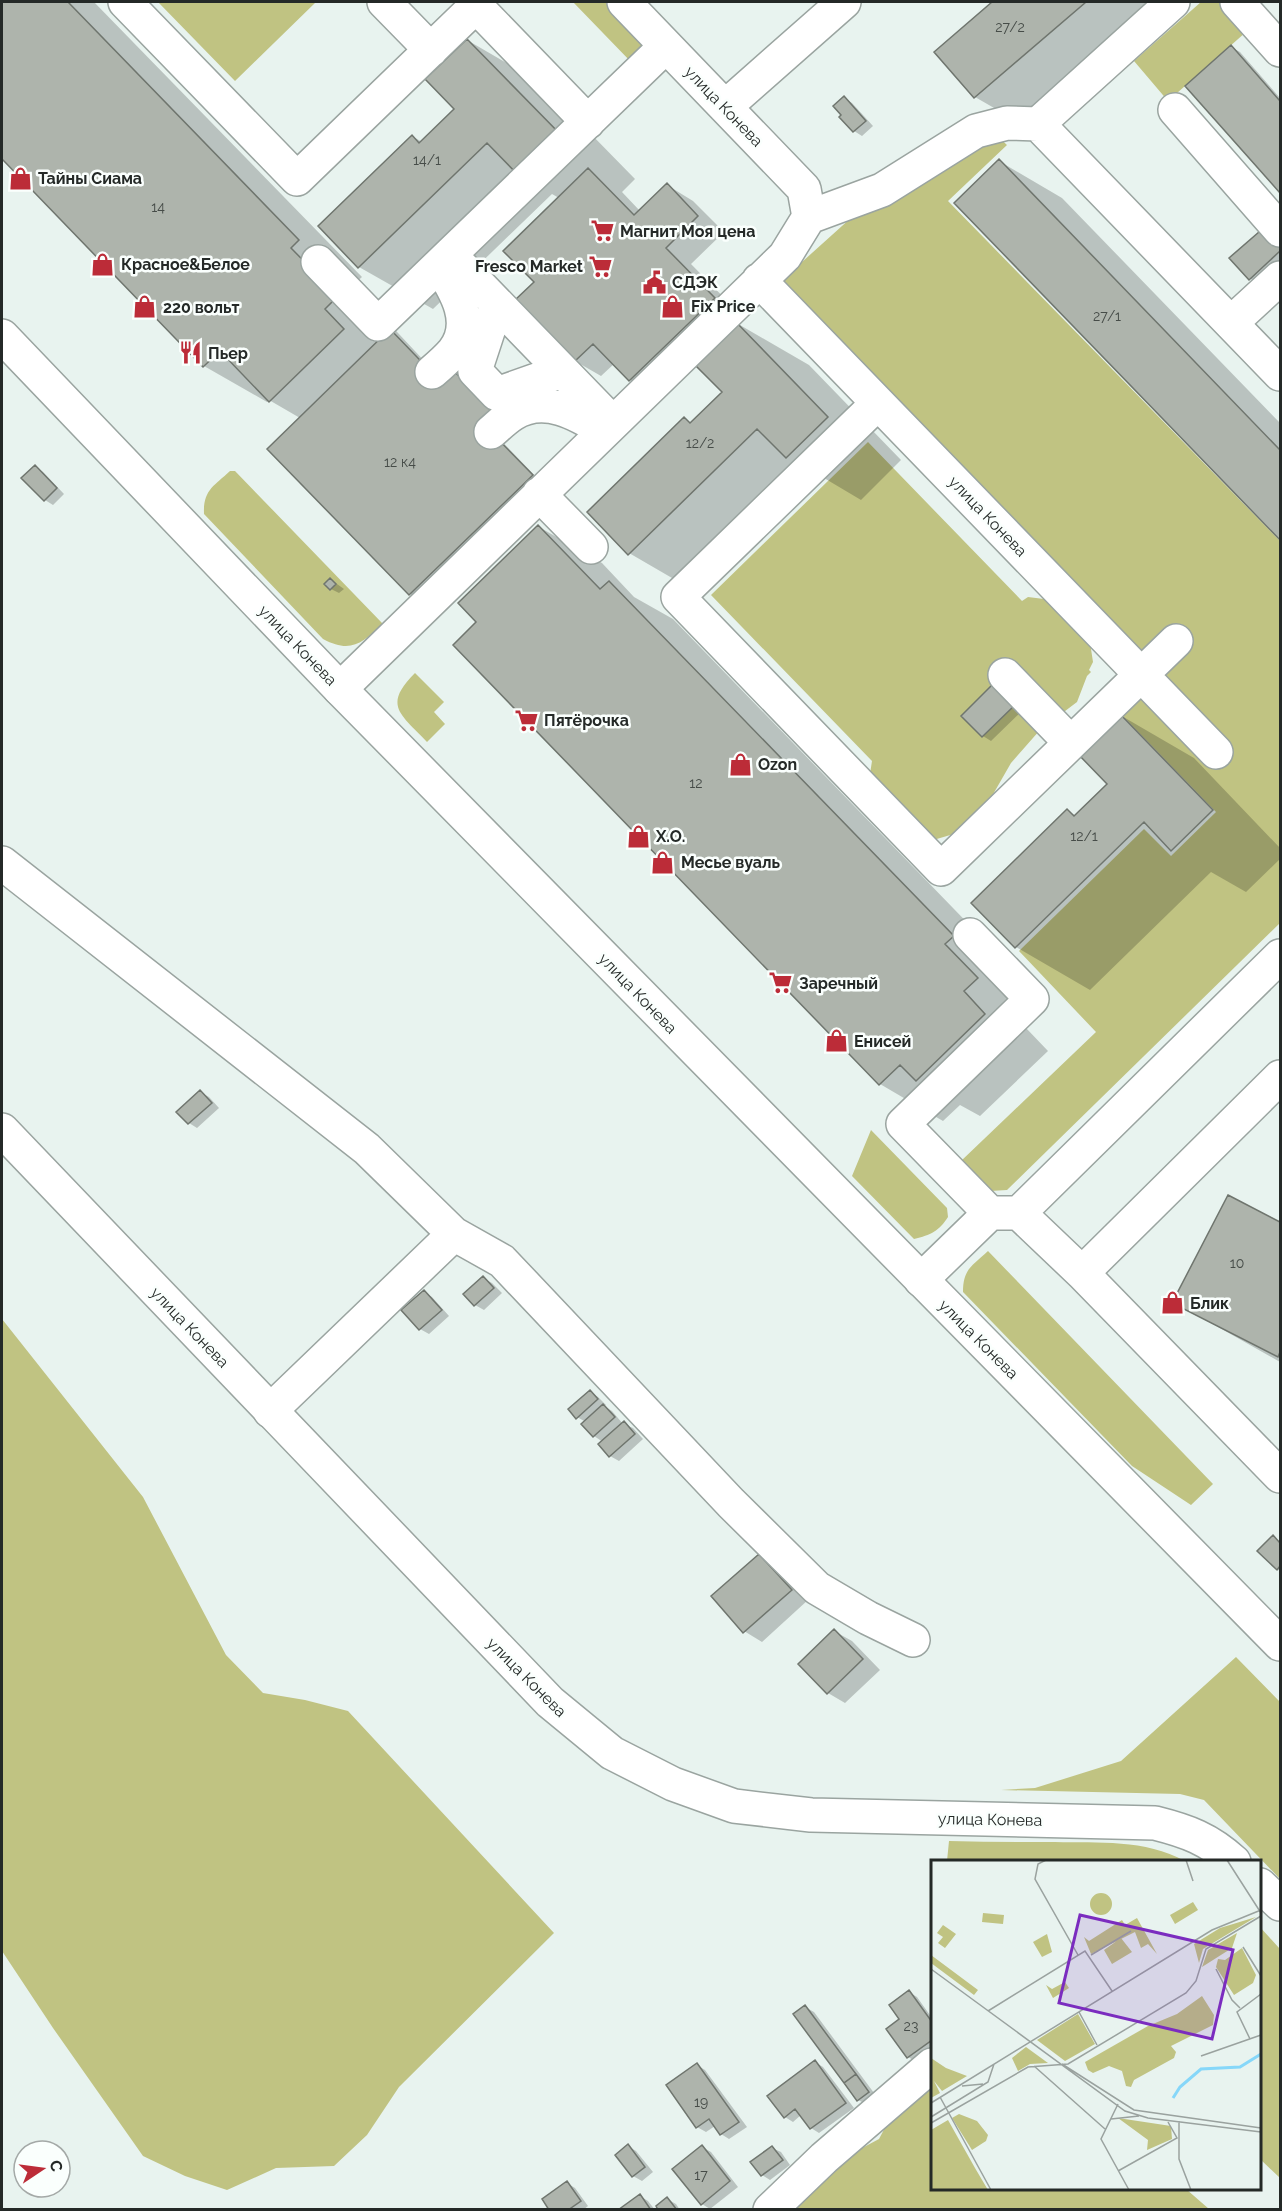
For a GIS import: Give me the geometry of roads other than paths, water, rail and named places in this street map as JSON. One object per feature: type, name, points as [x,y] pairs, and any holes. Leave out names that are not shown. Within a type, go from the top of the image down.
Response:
[{"type":"main road","points":[[125,2],[297,179],[431,50],[474,4],[588,122]]},
{"type":"main road","points":[[384,2],[431,50]]},
{"type":"main road","name":"улица Конева","points":[[624,2],[804,189],[809,217]]},
{"type":"main road","points":[[725,107],[844,2]]},
{"type":"main road","points":[[340,689],[784,256],[809,217],[882,190],[976,131],[1007,123],[1038,123],[1173,2]]},
{"type":"main road","points":[[1237,2],[1281,50]]},
{"type":"main road","points":[[318,262],[378,324],[666,46]]},
{"type":"main road","points":[[1175,110],[1281,230]]},
{"type":"main road","points":[[1038,123],[1281,374]]},
{"type":"main road","points":[[445,260],[497,304],[562,371],[609,427]]},
{"type":"main road","points":[[432,372],[454,351],[463,331],[463,312],[452,286],[445,260]]},
{"type":"main road","points":[[1231,322],[1281,278]]},
{"type":"main road","name":"улица Конева","points":[[759,280],[1216,752]]},
{"type":"main road","points":[[497,304],[475,371],[497,394],[562,371]]},
{"type":"main road","name":"улица Конева","points":[[6,350],[1281,1644]]},
{"type":"main road","points":[[878,403],[678,597],[941,869],[1176,641]]},
{"type":"main road","points":[[491,432],[515,413],[533,406],[560,407],[609,427]]},
{"type":"main road","points":[[539,494],[591,547]]},
{"type":"main road","points":[[1005,675],[1071,743]]},
{"type":"main road","points":[[2,863],[367,1149],[454,1234],[502,1261],[731,1503],[817,1588],[868,1618],[913,1640]]},
{"type":"main road","points":[[970,935],[1032,999],[903,1124],[1004,1213],[1082,1273],[1281,1476]]},
{"type":"main road","points":[[921,1280],[1004,1213],[1281,957]]},
{"type":"main road","points":[[1082,1273],[1281,1077]]},
{"type":"main road","name":"улица Конева","points":[[2,1130],[550,1702],[612,1753],[673,1784],[734,1806],[811,1815],[1155,1823],[1187,1831],[1218,1847],[1232,1860]]},
{"type":"main road","points":[[270,1411],[454,1234]]},
{"type":"main road","points":[[1261,1886],[1281,1904]]},
{"type":"main road","points":[[770,2210],[824,2157],[931,2066]]},
{"type":"place","name":"Тайны Сиама","points":[[20,178]]},
{"type":"place","name":"Магнит Моя цена","points":[[602,231]]},
{"type":"place","name":"Красное&Белое","points":[[103,264]]},
{"type":"place","name":"Fresco Market","points":[[601,266]]},
{"type":"place","name":"СДЭК","points":[[654,282]]},
{"type":"place","name":"Fix Price","points":[[673,306]]},
{"type":"place","name":"220 вольт","points":[[145,307]]},
{"type":"place","name":"Пьер","points":[[190,353]]},
{"type":"place","name":"Пятёрочка","points":[[526,720]]},
{"type":"place","name":"Ozon","points":[[740,764]]},
{"type":"place","name":"X.O.","points":[[638,836]]},
{"type":"place","name":"Месье вуаль","points":[[663,862]]},
{"type":"place","name":"Заречный","points":[[781,983]]},
{"type":"place","name":"Енисей","points":[[836,1041]]},
{"type":"place","name":"Блик","points":[[1172,1303]]}]
